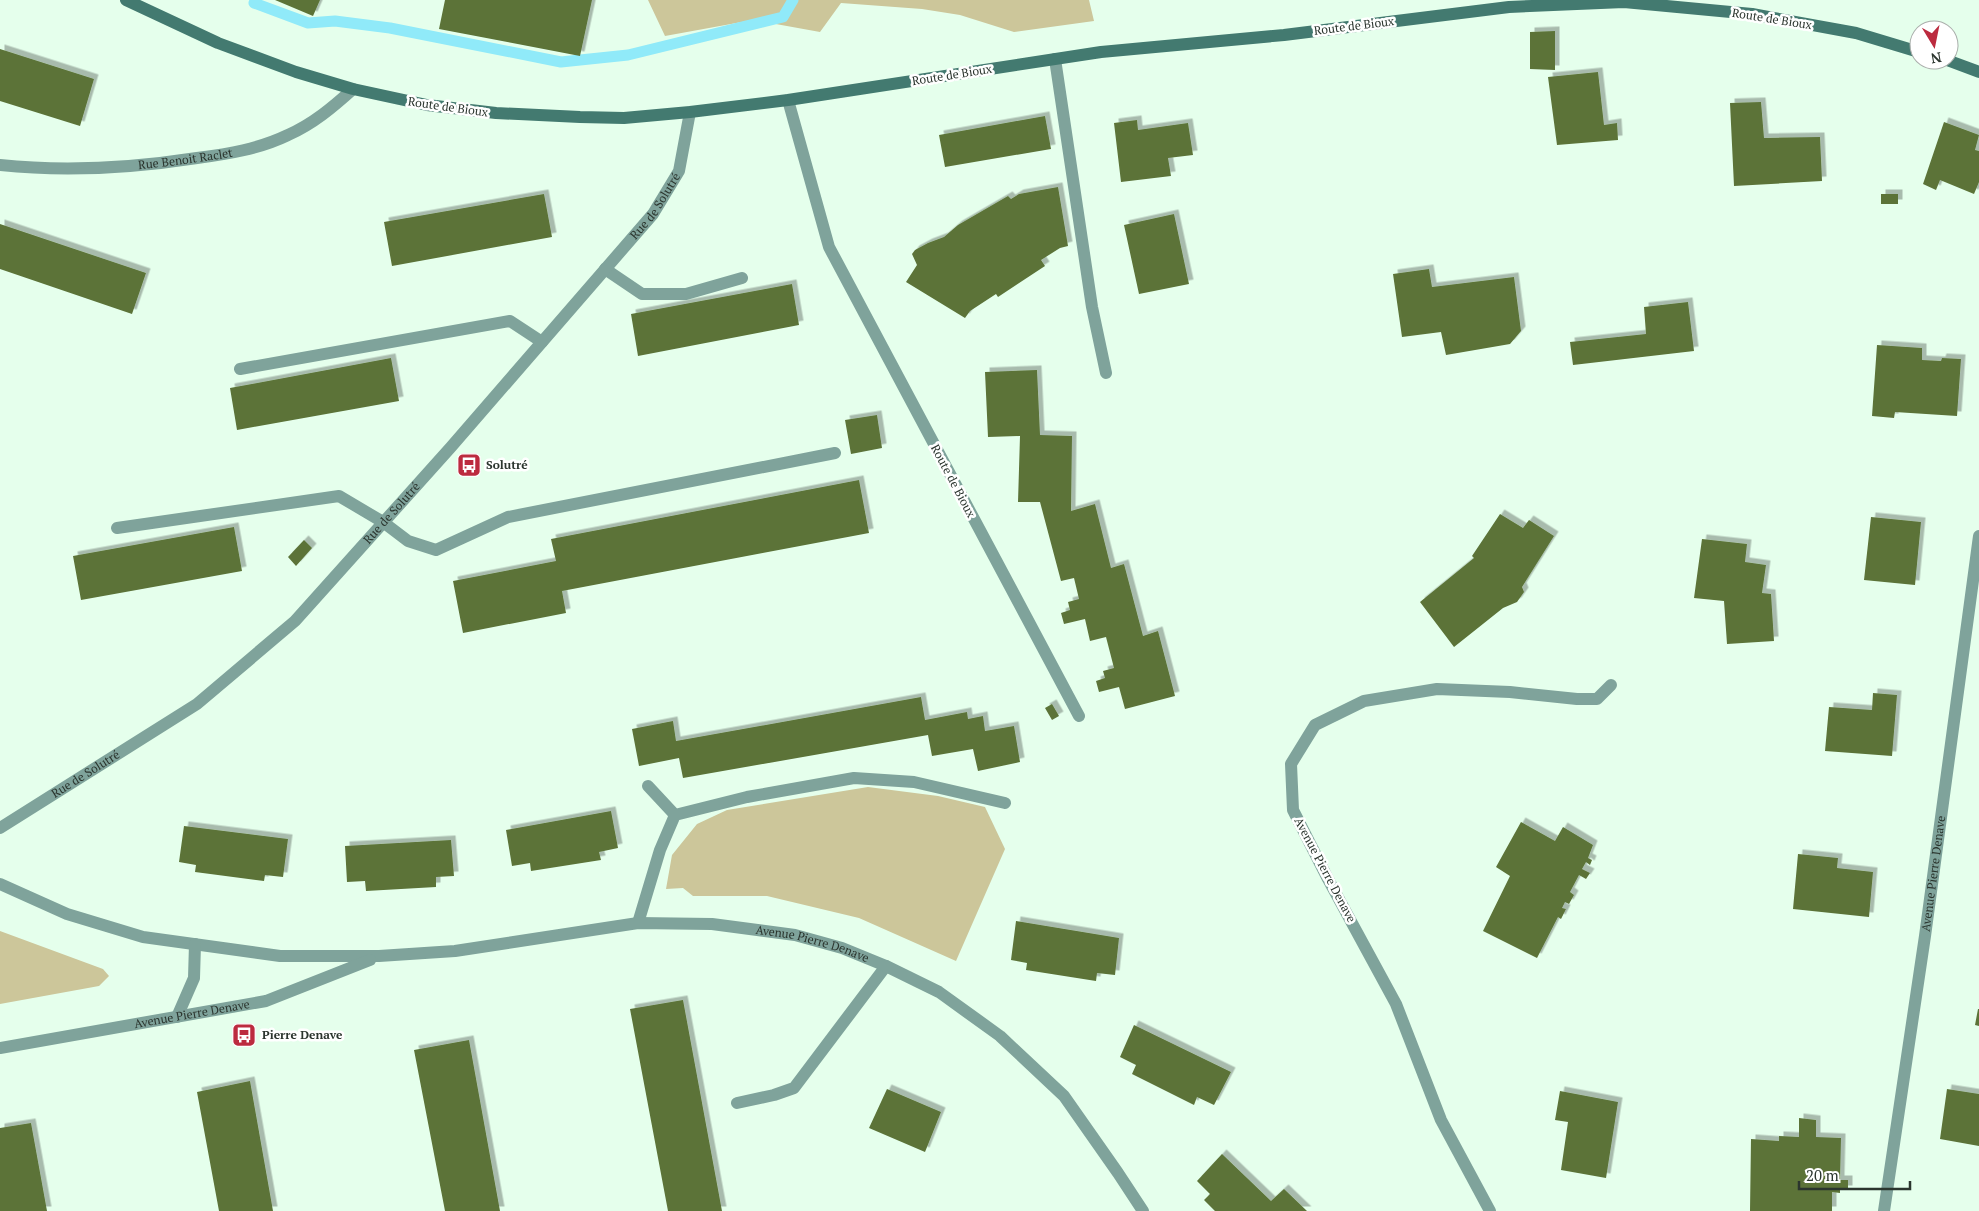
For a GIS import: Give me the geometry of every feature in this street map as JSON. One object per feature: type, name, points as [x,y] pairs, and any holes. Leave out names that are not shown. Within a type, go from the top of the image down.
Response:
[{"type":"main road","name":"Route de Bioux","points":[[126,0],[218,43],[296,72],[353,89],[427,106],[496,113],[624,118],[788,100],[1101,52],[1284,35],[1509,7],[1624,2],[1752,14],[1856,33],[1909,49]]},
{"type":"main road","points":[[1959,64],[1979,72]]},
{"type":"street","points":[[1055,59],[1092,307],[1106,373]]},
{"type":"street","name":"Rue Benoit Raclet","points":[[0,165],[28,168],[111,168],[241,152],[288,136],[326,113],[353,89]]},
{"type":"street","name":"Route de Bioux","points":[[788,100],[829,247],[1078,716]]},
{"type":"street","name":"Rue de Solutré","points":[[0,828],[197,704],[295,621],[452,447],[653,214],[679,172],[690,112]]},
{"type":"street","points":[[605,269],[642,294],[686,294],[742,278]]},
{"type":"street","points":[[240,369],[510,321],[542,342]]},
{"type":"street","points":[[117,528],[339,496],[383,522],[408,541],[436,550],[508,517],[836,453]]},
{"type":"street","name":"Avenue Pierre Denave","points":[[1884,1211],[1925,936],[1979,536]]},
{"type":"street","name":"Avenue Pierre Denave","points":[[1490,1211],[1441,1120],[1396,1004],[1294,810],[1290,764],[1315,726],[1364,701],[1437,689],[1510,692],[1577,699],[1597,699],[1611,684]]},
{"type":"street","points":[[675,815],[747,797],[854,778],[914,782],[1005,803]]},
{"type":"street","points":[[648,786],[675,815]]},
{"type":"street","points":[[638,923],[660,850],[675,815]]},
{"type":"street","name":"Avenue Pierre Denave","points":[[0,884],[67,914],[143,937],[280,956],[378,956],[455,950],[638,923],[712,924],[795,935],[842,948],[886,966],[939,992],[992,1030],[1064,1096],[1143,1211]]},
{"type":"street","points":[[177,1017],[194,978],[194,944]]},
{"type":"street","name":"Avenue Pierre Denave","points":[[0,1048],[266,1001],[378,956]]},
{"type":"street","points":[[737,1103],[774,1095],[794,1088],[886,966]]},
{"type":"shaded area","points":[[648,0],[1089,0],[1094,21],[1014,32],[960,15],[922,9],[841,3],[820,32],[753,20],[665,36]]},
{"type":"shaded area","points":[[868,787],[938,796],[985,807],[1005,849],[956,961],[859,918],[767,896],[693,896],[683,888],[666,889],[672,855],[697,824],[727,810]]},
{"type":"shaded area","points":[[0,931],[103,969],[109,976],[99,986],[0,1004]]},
{"type":"building","points":[[275,0],[320,0],[313,16]]},
{"type":"building","points":[[445,0],[592,0],[580,56],[439,29]]},
{"type":"building","points":[[1555,31],[1555,70],[1530,69],[1530,32]]},
{"type":"building","points":[[0,49],[94,79],[80,126],[0,101]]},
{"type":"building","points":[[1598,72],[1604,125],[1617,123],[1618,140],[1557,145],[1548,77]]},
{"type":"building","points":[[1761,102],[1764,138],[1820,137],[1822,181],[1734,186],[1730,103]]},
{"type":"building","points":[[1045,116],[1051,149],[945,167],[939,135]]},
{"type":"building","points":[[1137,120],[1138,130],[1188,123],[1193,155],[1168,158],[1171,176],[1121,182],[1114,123]]},
{"type":"building","points":[[1944,122],[1979,135],[1975,150],[1979,151],[1979,182],[1974,194],[1940,180],[1936,190],[1923,184]]},
{"type":"building","points":[[1058,187],[1068,246],[1060,248],[1041,260],[1045,266],[998,297],[996,294],[970,311],[965,318],[906,282],[917,265],[912,254],[915,250],[944,237],[958,225],[1008,196],[1011,199],[1019,194]]},
{"type":"building","points":[[544,194],[552,237],[392,266],[384,222]]},
{"type":"building","points":[[1881,194],[1898,194],[1898,204],[1881,204]]},
{"type":"building","points":[[1174,214],[1189,284],[1139,294],[1124,225]]},
{"type":"building","points":[[0,224],[146,273],[132,314],[0,269]]},
{"type":"building","points":[[1429,269],[1432,287],[1514,277],[1521,331],[1510,344],[1446,355],[1441,332],[1402,337],[1393,274]]},
{"type":"building","points":[[792,284],[799,325],[638,356],[631,314]]},
{"type":"building","points":[[1688,302],[1694,351],[1573,365],[1570,342],[1646,334],[1644,307]]},
{"type":"building","points":[[1877,345],[1922,348],[1922,360],[1961,359],[1957,416],[1895,412],[1894,418],[1872,416]]},
{"type":"building","points":[[391,358],[399,401],[237,430],[230,388]]},
{"type":"building","points":[[1037,370],[1040,435],[1072,436],[1071,511],[1095,504],[1111,568],[1124,564],[1143,636],[1158,631],[1175,696],[1125,709],[1119,687],[1099,692],[1096,681],[1105,678],[1103,671],[1114,668],[1106,637],[1090,641],[1085,619],[1064,624],[1061,613],[1070,610],[1068,602],[1079,599],[1074,578],[1061,581],[1040,502],[1018,502],[1020,436],[988,437],[985,372]]},
{"type":"building","points":[[877,415],[882,448],[851,454],[845,420]]},
{"type":"building","points":[[859,480],[869,533],[562,591],[566,613],[463,633],[453,581],[556,561],[551,539]]},
{"type":"building","points":[[1500,514],[1523,528],[1529,520],[1554,536],[1522,587],[1524,592],[1517,602],[1503,608],[1454,647],[1420,602],[1474,558],[1472,556]]},
{"type":"building","points":[[1871,517],[1921,522],[1915,585],[1864,580]]},
{"type":"building","points":[[234,527],[242,571],[81,600],[73,556]]},
{"type":"building","points":[[1702,539],[1747,544],[1745,562],[1766,565],[1762,593],[1771,594],[1774,641],[1727,644],[1724,601],[1694,598]]},
{"type":"building","points":[[304,540],[312,548],[296,566],[288,557]]},
{"type":"building","points":[[1873,693],[1897,695],[1892,756],[1825,751],[1829,707],[1872,710]]},
{"type":"building","points":[[921,697],[925,720],[967,712],[968,719],[983,716],[985,731],[1014,726],[1020,762],[978,771],[973,749],[932,756],[928,735],[683,778],[679,758],[639,766],[632,729],[673,721],[676,741]]},
{"type":"building","points":[[1052,704],[1059,716],[1052,720],[1045,708]]},
{"type":"building","points":[[611,811],[618,848],[599,852],[601,860],[531,871],[530,863],[512,866],[506,830]]},
{"type":"building","points":[[1521,822],[1555,841],[1563,827],[1593,845],[1588,858],[1592,860],[1590,865],[1586,862],[1582,869],[1590,873],[1586,879],[1579,875],[1570,892],[1574,895],[1569,904],[1565,902],[1562,908],[1566,909],[1561,919],[1558,917],[1537,958],[1483,931],[1510,876],[1496,867]]},
{"type":"building","points":[[184,826],[288,839],[283,877],[265,875],[264,881],[195,872],[196,865],[179,862]]},
{"type":"building","points":[[451,840],[454,876],[436,877],[436,887],[366,891],[365,881],[347,882],[345,846]]},
{"type":"building","points":[[1798,854],[1838,858],[1837,868],[1873,872],[1869,917],[1793,909]]},
{"type":"building","points":[[1016,921],[1119,938],[1115,975],[1097,973],[1096,981],[1026,970],[1027,963],[1011,960]]},
{"type":"building","points":[[683,1000],[722,1211],[668,1211],[630,1009]]},
{"type":"building","points":[[1979,1009],[1979,1026],[1975,1025]]},
{"type":"building","points":[[1134,1025],[1231,1072],[1214,1105],[1197,1097],[1194,1105],[1132,1074],[1136,1065],[1120,1057]]},
{"type":"building","points":[[469,1040],[500,1211],[445,1211],[414,1050]]},
{"type":"building","points":[[250,1081],[273,1211],[219,1211],[197,1092]]},
{"type":"building","points":[[887,1089],[941,1112],[925,1152],[869,1128]]},
{"type":"building","points":[[1947,1089],[1979,1094],[1979,1146],[1940,1139]]},
{"type":"building","points":[[1560,1091],[1618,1102],[1606,1178],[1561,1170],[1568,1122],[1555,1120]]},
{"type":"building","points":[[1799,1118],[1816,1120],[1816,1137],[1841,1138],[1840,1180],[1848,1180],[1848,1190],[1840,1190],[1840,1193],[1832,1192],[1832,1211],[1750,1211],[1751,1139],[1779,1141],[1779,1136],[1799,1137]]},
{"type":"building","points":[[31,1123],[47,1211],[0,1211],[0,1128]]},
{"type":"building","points":[[1222,1154],[1271,1201],[1284,1189],[1307,1211],[1215,1211],[1204,1200],[1210,1194],[1197,1181]]},
{"type":"waterway","points":[[254,3],[308,23],[335,21],[390,28],[561,62],[628,55],[783,17],[793,0]]},
{"type":"place","name":"Solutré","points":[[469,465]]},
{"type":"place","name":"Pierre Denave","points":[[244,1035]]}]
